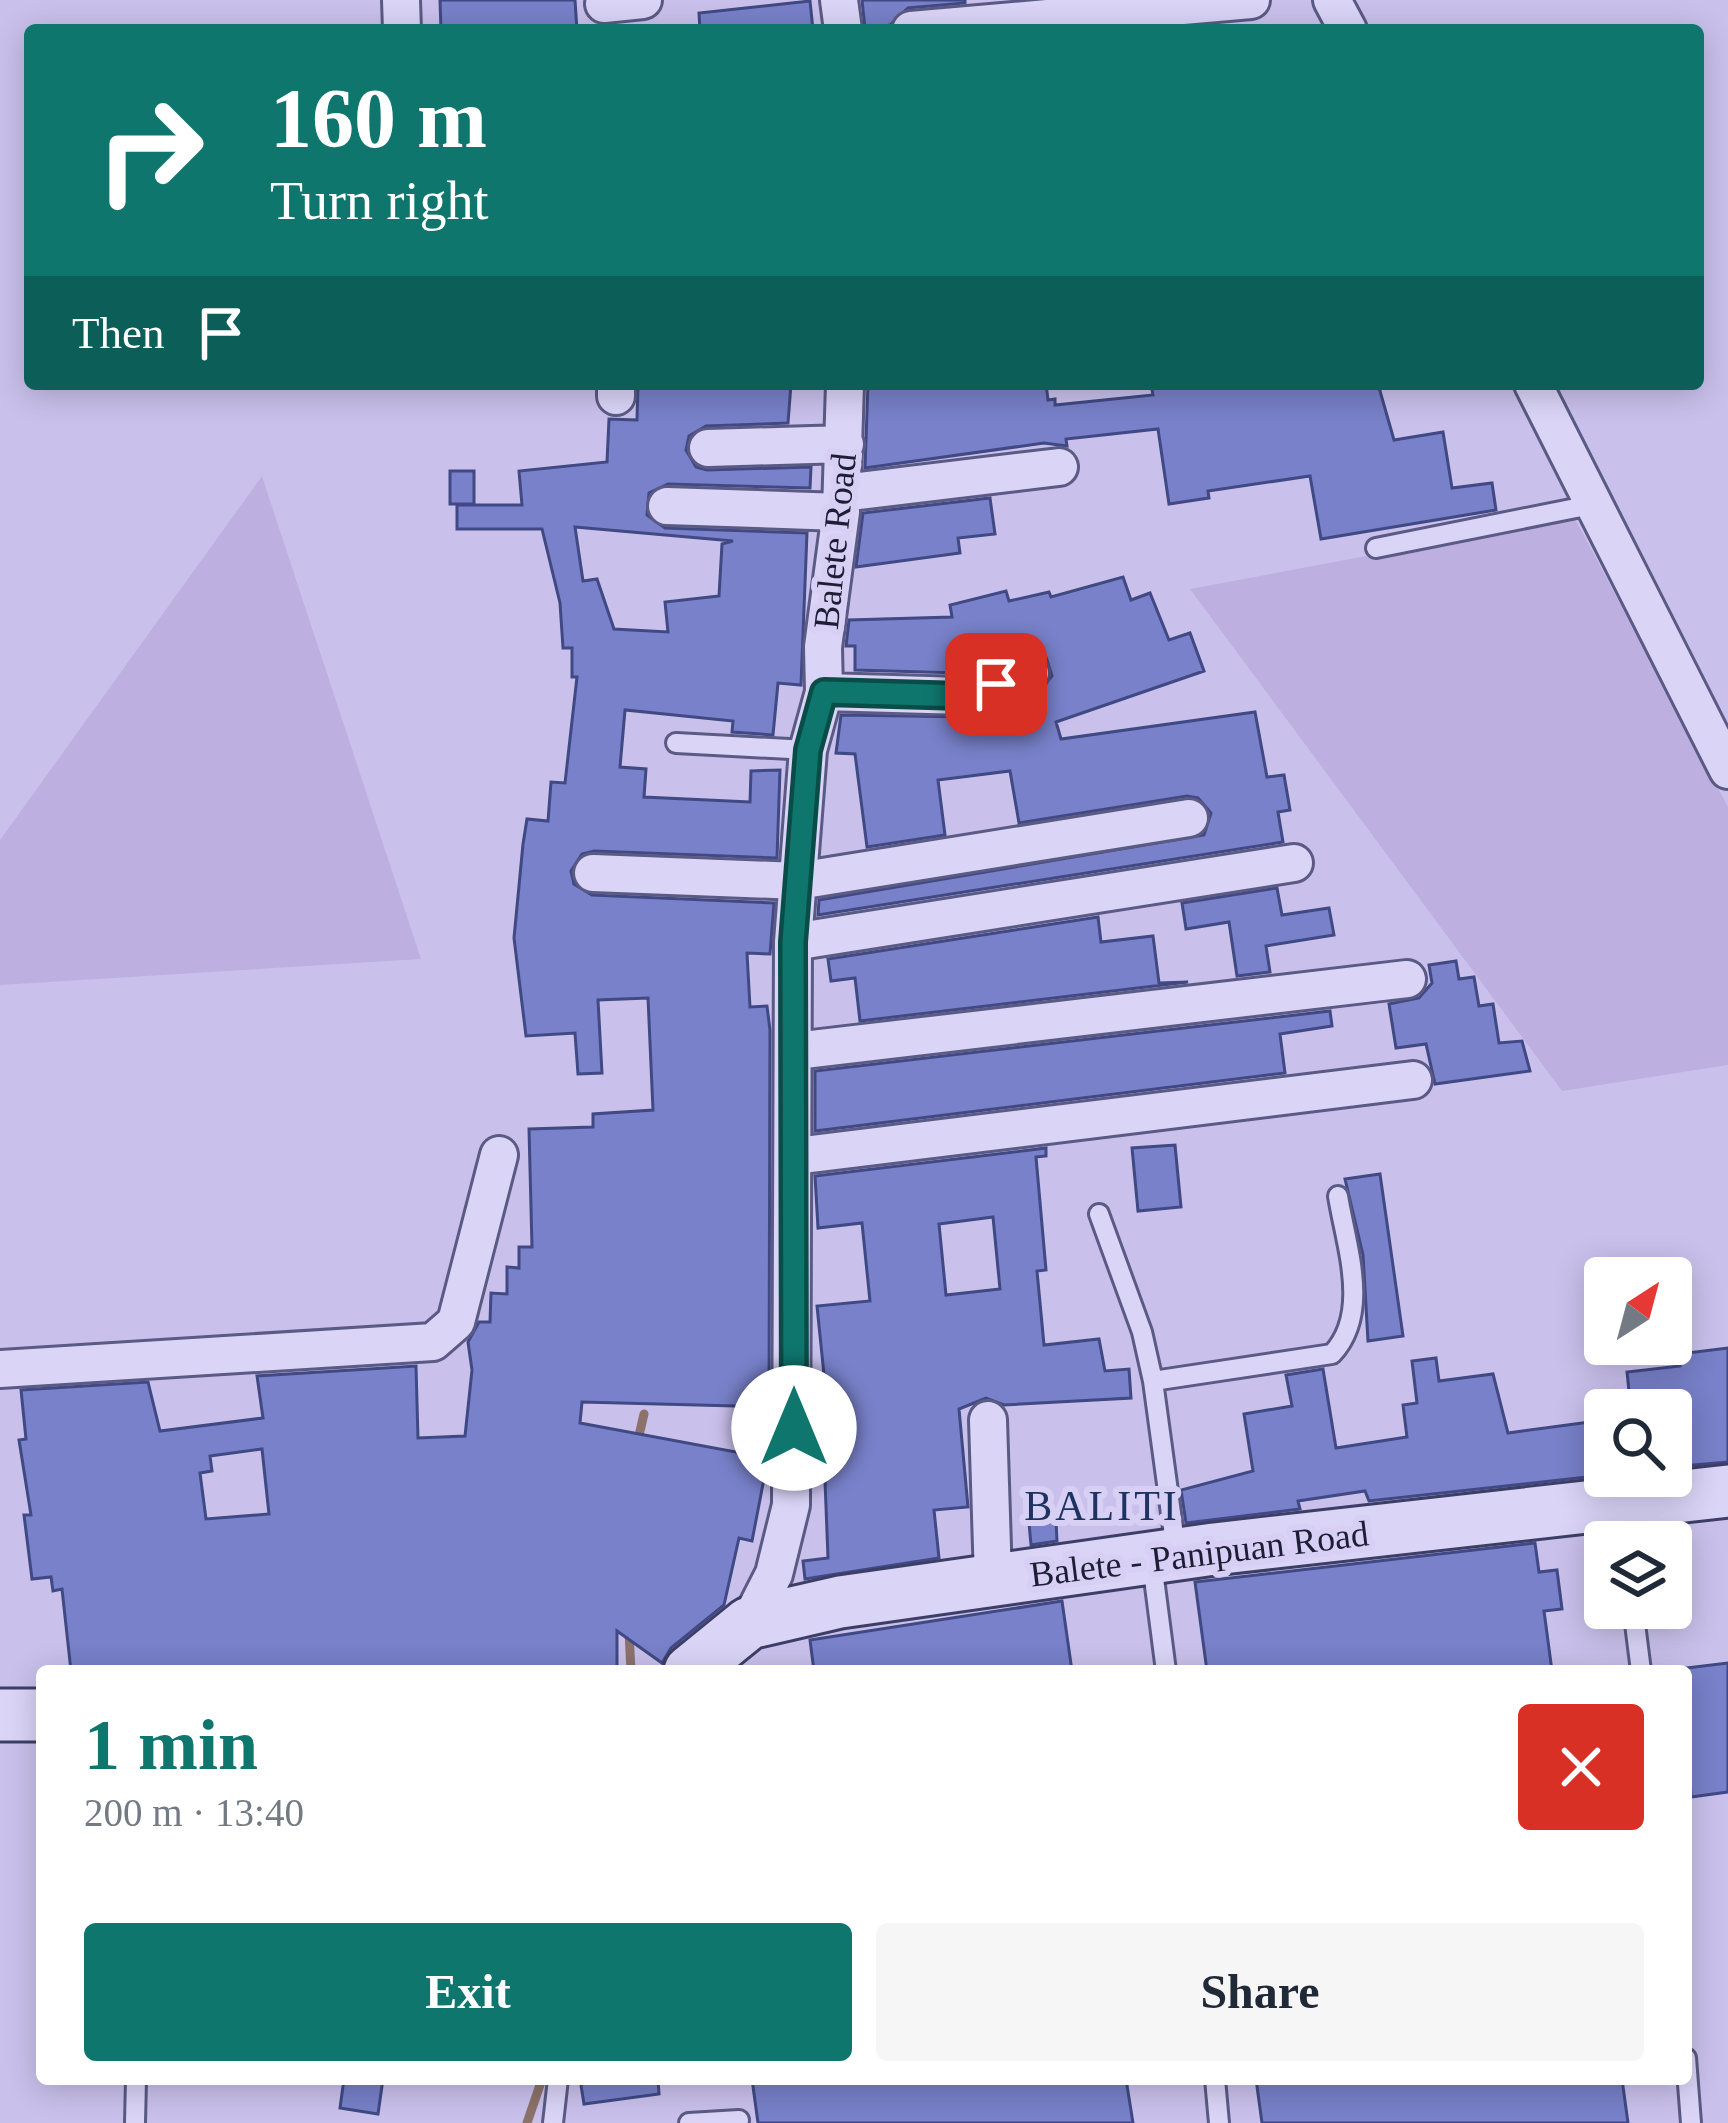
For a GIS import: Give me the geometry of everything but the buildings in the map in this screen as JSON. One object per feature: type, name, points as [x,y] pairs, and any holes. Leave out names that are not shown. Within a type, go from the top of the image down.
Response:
[{"type":"main road","name":"Balete - Panipuan Road","points":[[1635,1521],[1728,1492]]},
{"type":"main road","name":"Balete - Panipuan Road","points":[[697,1665],[749,1623],[840,1602],[1164,1556],[1584,1528]]},
{"type":"main road","points":[[0,1714],[36,1715]]},
{"type":"street","points":[[604,11],[643,0]]},
{"type":"street","points":[[978,24],[1251,0]]},
{"type":"street","name":"Balete Road","points":[[749,1623],[774,1574],[791,1505],[793,942],[808,750],[824,692],[824,647],[845,444],[844,390]]},
{"type":"street","points":[[1536,390],[1728,770]]},
{"type":"street","points":[[708,448],[845,444]]},
{"type":"street","points":[[667,506],[841,503],[1059,467]]},
{"type":"street","points":[[824,692],[963,696],[1030,673]]},
{"type":"street","points":[[593,873],[799,881],[1189,818]]},
{"type":"street","points":[[793,942],[1294,863]]},
{"type":"street","points":[[795,1051],[1407,979]]},
{"type":"street","points":[[795,1156],[1413,1080]]},
{"type":"street","points":[[0,1369],[433,1342],[456,1322],[499,1155]]},
{"type":"street","points":[[988,1420],[993,1579]]},
{"type":"lane","points":[[1376,548],[1596,504]]},
{"type":"lane","points":[[676,742],[808,750]]},
{"type":"lane","points":[[1153,1381],[1331,1354],[1341,1344],[1355,1305],[1338,1196]]},
{"type":"lane","points":[[1099,1214],[1142,1332],[1153,1381],[1166,1665]]},
{"type":"lane","points":[[1636,1629],[1640,1665]]},
{"type":"lane","points":[[134,2123],[136,2085]]},
{"type":"lane","points":[[553,2123],[557,2085]]},
{"type":"lane","points":[[1216,2085],[1219,2123]]},
{"type":"lane","points":[[1688,2085],[1690,2123]]},
{"type":"lane","points":[[689,2123],[739,2120]]},
{"type":"shaded area","points":[[262,476],[421,959],[0,985],[0,840]]},
{"type":"shaded area","points":[[1574,517],[1728,807],[1728,1065],[1562,1091],[1190,589]]},
{"type":"waterway","points":[[637,1444],[644,1414]]},
{"type":"waterway","points":[[629,1632],[631,1665]]},
{"type":"waterway","points":[[527,2123],[540,2085]]},
{"type":"district","name":"BALITI","points":[[1102,1505]]},
{"type":"route","points":[[794,1428],[793,942],[808,750],[824,692],[963,696],[996,684]]}]
